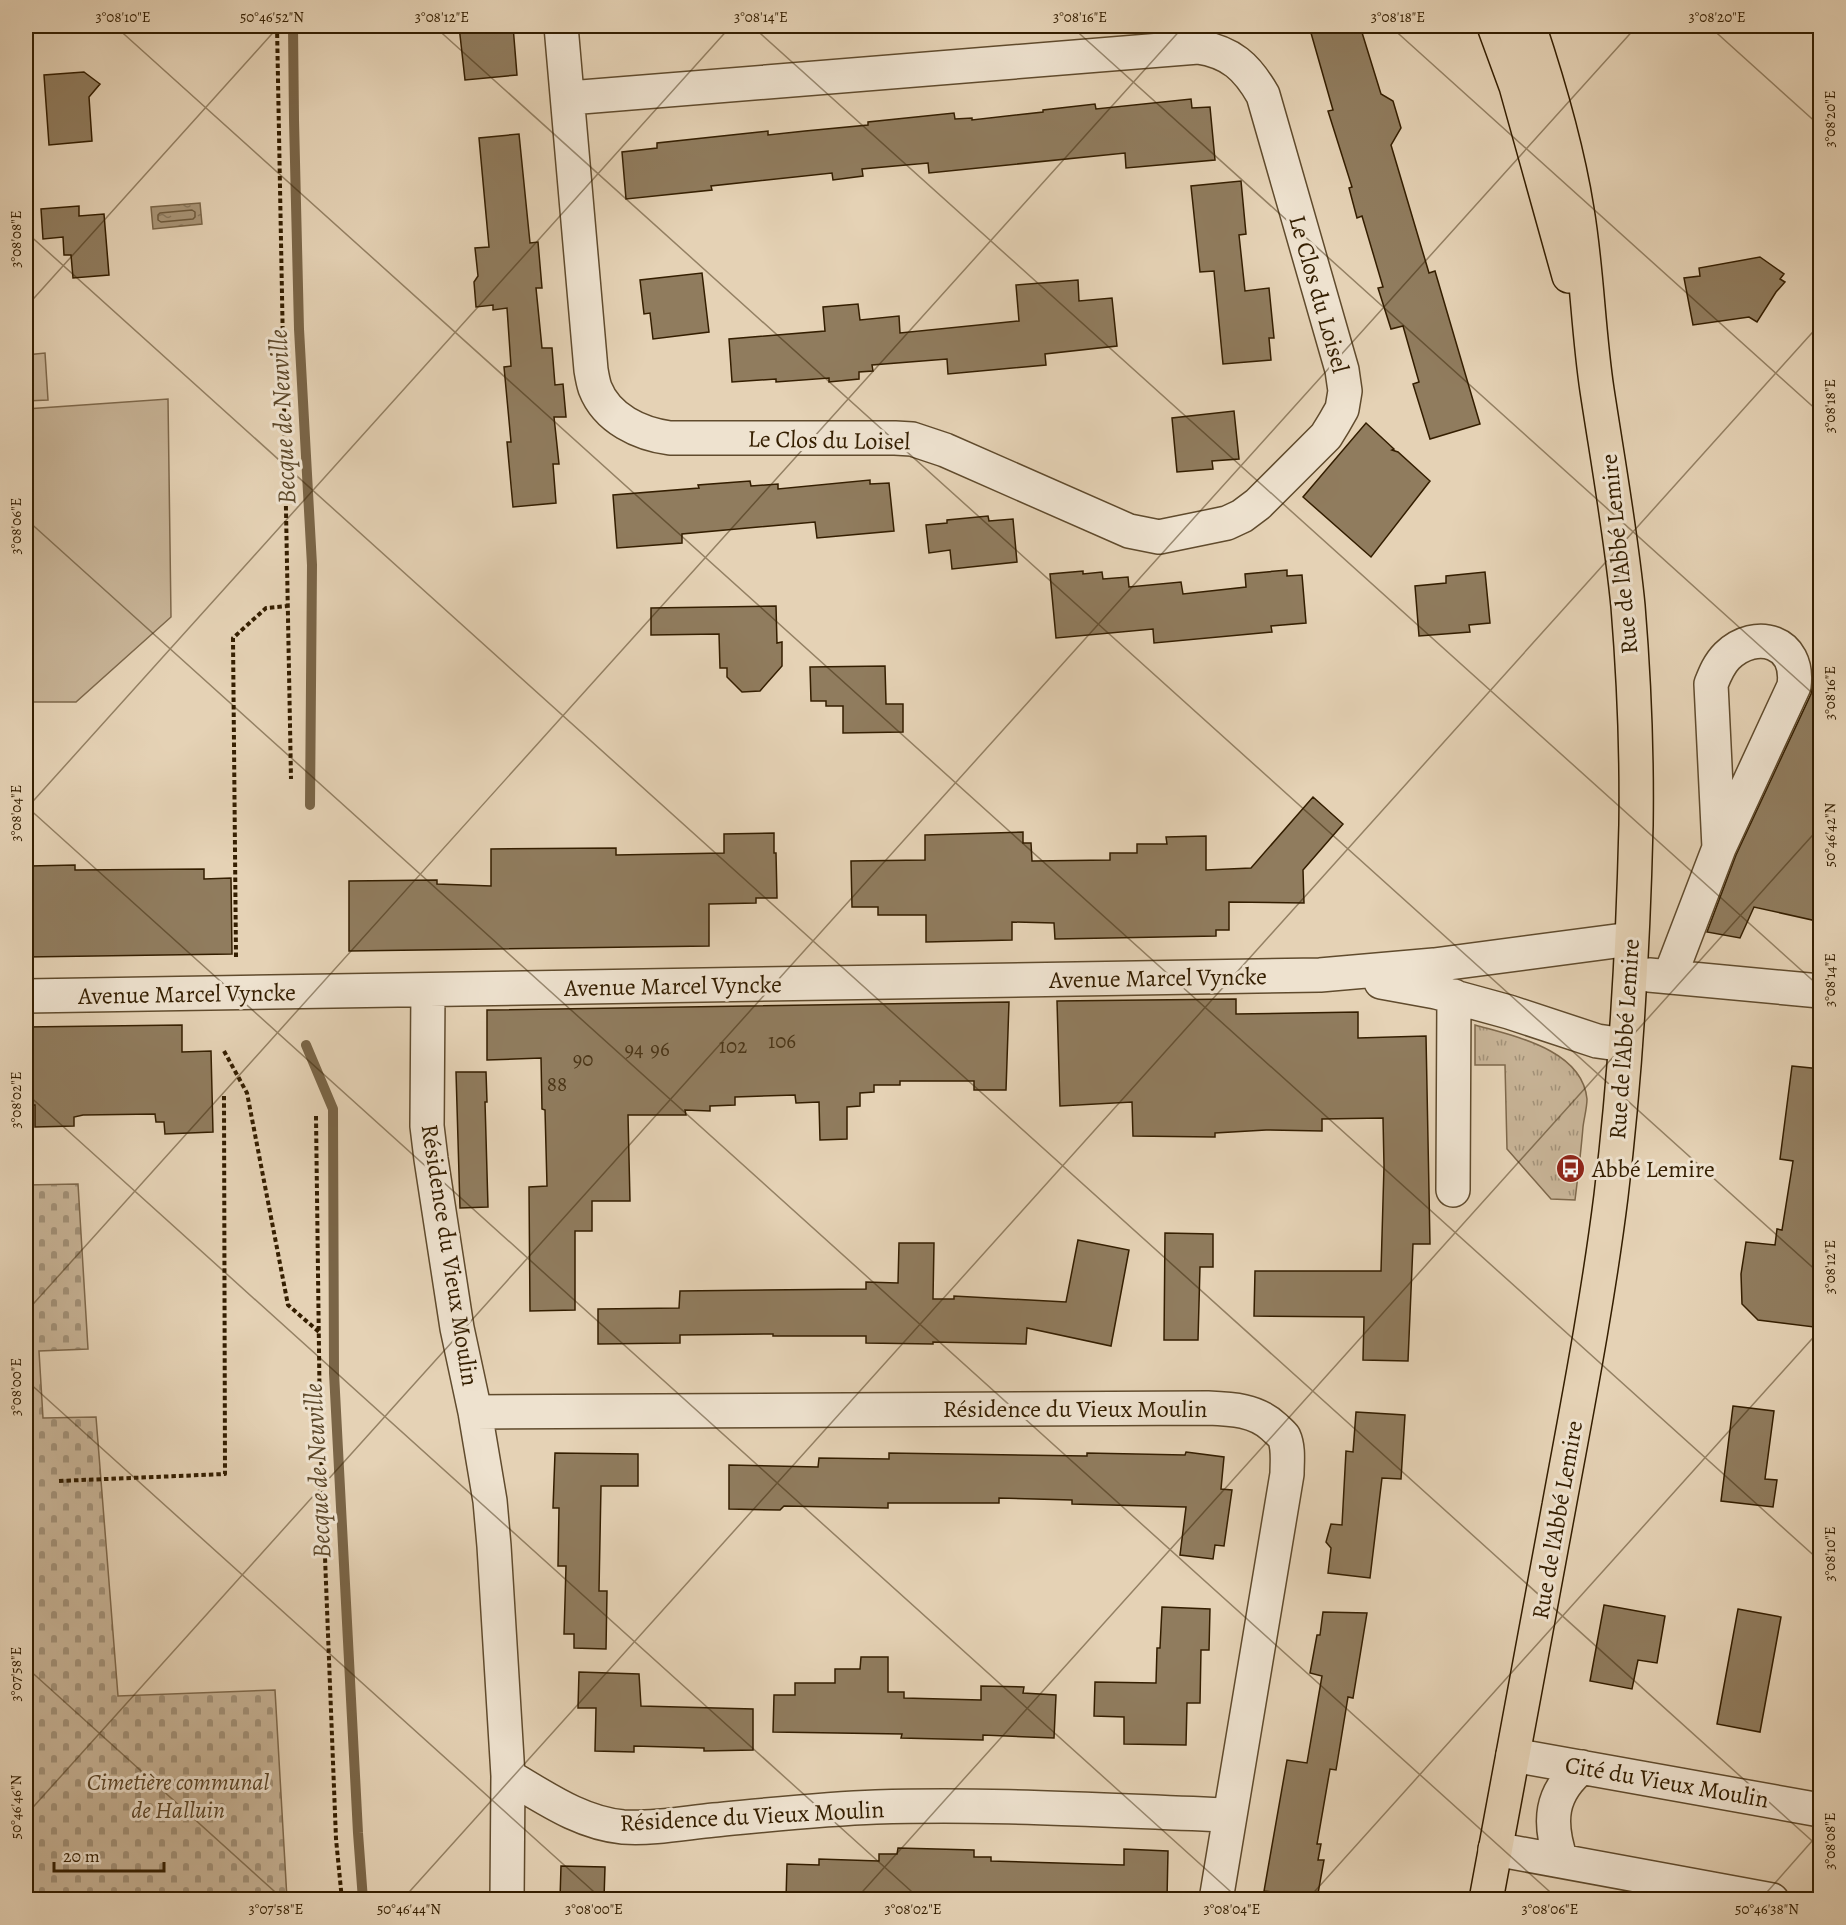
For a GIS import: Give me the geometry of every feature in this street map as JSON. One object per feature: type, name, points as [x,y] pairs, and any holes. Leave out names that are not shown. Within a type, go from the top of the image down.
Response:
[{"type":"main road","name":"Rue de l'Abbé Lemire","points":[[1494,26],[1519,97],[1597,385]]},
{"type":"main road","name":"Rue de l'Abbé Lemire","points":[[1486,1899],[1596,1309],[1612,1186],[1625,1045],[1636,813],[1633,684],[1628,607],[1610,460],[1597,385],[1576,205],[1559,126],[1529,26]]},
{"type":"street","name":"Le Clos du Loisel","points":[[561,26],[591,370],[595,388],[601,399],[622,421],[637,430],[670,438],[912,439],[945,450],[1129,531],[1159,537],[1227,523],[1242,516],[1275,489],[1326,436],[1342,409],[1345,391],[1342,370],[1263,95],[1244,68],[1229,56],[1215,50],[1198,47],[569,98]]},
{"type":"street","points":[[1670,976],[1719,848],[1794,686],[1793,663],[1787,652],[1776,644],[1766,641],[1737,648],[1725,657],[1711,684],[1719,848]]},
{"type":"street","name":"Avenue Marcel Vyncke","points":[[26,996],[1320,975],[1434,965],[1631,939]]},
{"type":"street","points":[[1629,974],[1821,991]]},
{"type":"street","name":"Avenue Marcel Vyncke","points":[[1320,975],[1402,985],[1454,996],[1509,1011],[1597,1041],[1625,1045]]},
{"type":"street","name":"Résidence du Vieux Moulin","points":[[428,990],[427,1126],[457,1328],[475,1412],[490,1501],[508,1776],[579,1816],[623,1827],[649,1827],[755,1816],[876,1808],[1009,1808],[1229,1815]]},
{"type":"street","points":[[1454,996],[1454,1190]]},
{"type":"street","name":"Résidence du Vieux Moulin","points":[[475,1412],[1208,1408],[1236,1409],[1255,1415],[1270,1424],[1284,1436],[1288,1455],[1287,1474],[1216,1899]]},
{"type":"street","name":"Cité du Vieux Moulin","points":[[1513,1755],[1821,1810]]},
{"type":"street","points":[[1561,1860],[1554,1838],[1554,1810],[1563,1786],[1582,1767]]},
{"type":"street","points":[[507,1899],[508,1776]]},
{"type":"street","points":[[1496,1849],[1772,1899]]},
{"type":"path","points":[[278,26],[291,779]]},
{"type":"path","points":[[236,993],[233,638],[266,608],[288,606]]},
{"type":"path","points":[[224,1051],[247,1093],[288,1305],[319,1332]]},
{"type":"path","points":[[59,1481],[225,1474],[224,1096]]},
{"type":"path","points":[[316,1116],[320,1429],[335,1816],[342,1899]]},
{"type":"green space","points":[[45,353],[48,400],[26,401],[26,355]]},
{"type":"green space","points":[[168,399],[171,617],[76,702],[26,702],[26,409]]},
{"type":"green space","points":[[1475,1025],[1543,1047],[1573,1068],[1582,1082],[1587,1102],[1575,1200],[1551,1199],[1507,1149],[1505,1065],[1475,1065]]},
{"type":"green space","name":"Cimetière communal de Halluin","points":[[78,1184],[88,1349],[39,1351],[43,1418],[96,1417],[118,1696],[275,1690],[287,1899],[26,1899],[26,1185]]},
{"type":"water","points":[[200,203],[202,224],[153,229],[151,207]]},
{"type":"building","points":[[459,26],[513,26],[517,75],[465,80]]},
{"type":"building","points":[[1309,26],[1360,26],[1381,94],[1393,101],[1401,128],[1391,145],[1429,273],[1435,271],[1480,424],[1430,439],[1413,384],[1419,382],[1403,326],[1391,329],[1378,288],[1383,287],[1362,216],[1357,218],[1349,188],[1352,187],[1328,111],[1333,110]]},
{"type":"building","points":[[84,72],[100,84],[89,97],[92,141],[49,145],[44,75]]},
{"type":"building","points":[[1191,99],[1192,108],[1210,107],[1215,160],[1126,168],[1125,153],[929,173],[928,163],[862,169],[863,176],[833,180],[832,173],[711,186],[712,190],[626,199],[622,152],[657,148],[657,143],[768,131],[768,135],[868,125],[868,122],[954,113],[955,119],[972,118],[972,120],[1095,104],[1096,109]]},
{"type":"building","points":[[519,134],[530,243],[538,242],[542,288],[536,288],[542,348],[552,348],[555,385],[563,384],[566,417],[554,417],[559,464],[553,464],[556,503],[513,507],[507,442],[511,442],[504,367],[511,366],[507,308],[493,310],[493,305],[476,307],[474,282],[478,276],[475,248],[489,247],[479,138]]},
{"type":"building","points":[[1241,181],[1246,234],[1239,235],[1245,291],[1269,288],[1274,338],[1269,338],[1271,360],[1223,364],[1214,271],[1200,272],[1191,186]]},
{"type":"building","points":[[79,206],[79,216],[104,214],[109,275],[73,278],[71,255],[64,255],[63,237],[43,239],[41,209]]},
{"type":"building","points":[[1760,257],[1784,274],[1780,279],[1785,282],[1757,322],[1749,317],[1693,325],[1684,278],[1700,276],[1699,268]]},
{"type":"building","points":[[702,273],[709,332],[653,339],[650,313],[644,314],[640,280]]},
{"type":"building","points":[[1078,280],[1079,301],[1112,298],[1117,346],[1045,354],[1046,365],[948,374],[947,359],[872,365],[873,371],[859,372],[859,379],[829,382],[829,378],[776,382],[776,379],[732,382],[729,339],[825,331],[823,307],[858,304],[860,320],[899,316],[900,333],[1019,321],[1016,285]]},
{"type":"building","points":[[1234,411],[1239,459],[1212,461],[1213,469],[1177,472],[1172,418]]},
{"type":"building","points":[[1366,423],[1394,449],[1392,450],[1398,452],[1430,481],[1371,557],[1303,497]]},
{"type":"building","points":[[870,480],[870,484],[889,483],[894,531],[817,538],[815,522],[682,534],[682,543],[617,548],[613,495],[750,481],[751,486],[778,484],[778,489]]},
{"type":"building","points":[[988,516],[989,521],[1013,519],[1017,562],[952,569],[950,550],[929,553],[926,525],[947,523],[947,520]]},
{"type":"building","points":[[1287,570],[1287,576],[1302,575],[1306,623],[1271,626],[1272,632],[1154,643],[1153,629],[1056,638],[1050,574],[1102,572],[1103,579],[1128,577],[1129,587],[1181,582],[1183,594],[1246,587],[1245,574]]},
{"type":"building","points":[[1485,572],[1490,623],[1469,625],[1470,632],[1419,636],[1415,586],[1446,583],[1446,576]]},
{"type":"building","points":[[776,606],[777,643],[782,642],[782,666],[760,691],[742,692],[727,677],[727,668],[720,668],[719,634],[651,635],[651,608]]},
{"type":"building","points":[[1821,664],[1821,922],[1754,907],[1740,938],[1707,932],[1736,855],[1811,694],[1813,681]]},
{"type":"building","points":[[885,666],[886,704],[903,704],[903,732],[843,733],[843,706],[826,706],[826,701],[811,701],[810,667]]},
{"type":"building","points":[[1313,797],[1343,824],[1303,870],[1304,903],[1229,902],[1229,930],[1216,930],[1216,936],[1055,939],[1054,923],[1012,922],[1012,940],[926,942],[926,915],[878,915],[878,907],[852,907],[851,861],[925,860],[925,835],[1023,832],[1023,843],[1031,843],[1032,861],[1110,860],[1110,853],[1137,853],[1137,844],[1167,844],[1166,837],[1206,836],[1206,870],[1251,868]]},
{"type":"building","points":[[774,833],[777,898],[756,898],[756,903],[709,904],[709,946],[349,951],[349,881],[437,880],[437,884],[491,886],[491,849],[616,848],[616,855],[724,853],[724,834]]},
{"type":"building","points":[[75,865],[75,870],[204,869],[204,879],[231,878],[232,954],[26,957],[26,877],[31,877],[30,866]]},
{"type":"building","points":[[1236,999],[1236,1014],[1358,1012],[1358,1038],[1426,1036],[1430,1244],[1413,1244],[1408,1361],[1363,1360],[1364,1317],[1254,1316],[1255,1271],[1381,1271],[1383,1118],[1322,1119],[1322,1131],[1266,1130],[1215,1133],[1215,1137],[1133,1136],[1132,1102],[1060,1106],[1057,1001]]},
{"type":"building","points":[[1009,1002],[1006,1090],[974,1090],[974,1081],[900,1081],[900,1085],[874,1085],[874,1092],[860,1093],[860,1106],[847,1107],[847,1139],[820,1140],[819,1102],[796,1103],[795,1095],[735,1097],[735,1105],[710,1106],[710,1111],[685,1110],[686,1115],[628,1115],[630,1201],[592,1201],[592,1231],[575,1231],[575,1310],[530,1311],[529,1187],[547,1186],[541,1058],[487,1060],[487,1010]]},
{"type":"building","points":[[182,1025],[182,1052],[211,1051],[213,1132],[165,1134],[164,1122],[156,1122],[155,1114],[83,1115],[74,1117],[74,1126],[35,1127],[35,1105],[26,1105],[26,1027]]},
{"type":"building","points":[[1792,1066],[1821,1069],[1821,1273],[1814,1327],[1758,1320],[1742,1304],[1741,1274],[1746,1242],[1775,1245],[1777,1229],[1782,1230],[1793,1161],[1780,1159]]},
{"type":"building","points":[[456,1072],[486,1072],[488,1207],[460,1208]]},
{"type":"building","points":[[1165,1233],[1213,1234],[1213,1267],[1200,1267],[1198,1340],[1164,1340]]},
{"type":"building","points":[[1078,1240],[1129,1250],[1111,1346],[1027,1328],[1026,1344],[866,1343],[866,1336],[773,1336],[773,1334],[680,1335],[680,1343],[598,1344],[598,1309],[679,1308],[680,1291],[866,1289],[866,1282],[898,1283],[899,1243],[934,1243],[933,1299],[954,1299],[954,1296],[1066,1302]]},
{"type":"building","points":[[1733,1406],[1774,1411],[1765,1479],[1777,1480],[1773,1507],[1721,1501]]},
{"type":"building","points":[[1356,1412],[1405,1415],[1401,1479],[1382,1478],[1370,1578],[1328,1573],[1331,1548],[1326,1542],[1331,1524],[1342,1525],[1346,1451],[1353,1452]]},
{"type":"building","points":[[1186,1452],[1224,1457],[1221,1489],[1232,1490],[1224,1546],[1215,1545],[1213,1559],[1180,1555],[1186,1507],[1072,1504],[1072,1500],[999,1498],[999,1503],[888,1503],[888,1508],[784,1506],[780,1510],[729,1509],[729,1465],[818,1467],[819,1458],[889,1459],[889,1453],[1087,1456],[1087,1453],[1185,1455]]},
{"type":"building","points":[[555,1453],[638,1454],[638,1486],[601,1486],[599,1591],[607,1591],[606,1649],[574,1648],[574,1634],[564,1634],[566,1566],[558,1566],[559,1508],[553,1508]]},
{"type":"building","points":[[1604,1605],[1665,1616],[1657,1663],[1638,1660],[1632,1689],[1590,1681]]},
{"type":"building","points":[[1162,1607],[1210,1609],[1209,1650],[1201,1650],[1200,1703],[1187,1703],[1186,1745],[1124,1744],[1124,1717],[1094,1716],[1095,1682],[1156,1683]]},
{"type":"building","points":[[1738,1609],[1781,1617],[1760,1732],[1717,1724]]},
{"type":"building","points":[[1323,1612],[1367,1613],[1353,1698],[1348,1697],[1336,1770],[1330,1769],[1317,1844],[1321,1844],[1318,1860],[1324,1860],[1317,1899],[1271,1899],[1272,1892],[1264,1891],[1287,1760],[1307,1763],[1322,1676],[1310,1673],[1317,1635],[1320,1635]]},
{"type":"building","points":[[861,1657],[888,1657],[888,1692],[904,1692],[904,1698],[981,1700],[981,1686],[1024,1687],[1023,1693],[1056,1695],[1054,1738],[983,1735],[983,1740],[901,1738],[902,1734],[773,1732],[774,1695],[795,1695],[795,1683],[835,1683],[835,1669],[860,1669]]},
{"type":"building","points":[[579,1672],[639,1674],[641,1706],[753,1709],[753,1750],[704,1751],[704,1748],[634,1746],[634,1752],[595,1751],[596,1708],[578,1708]]},
{"type":"building","points":[[898,1848],[974,1850],[974,1857],[991,1857],[991,1861],[1124,1865],[1124,1849],[1168,1851],[1167,1899],[989,1899],[989,1896],[934,1895],[934,1899],[786,1899],[787,1864],[819,1865],[819,1859],[879,1861],[879,1854],[897,1854]]},
{"type":"building","points":[[561,1866],[605,1867],[604,1899],[560,1899]]},
{"type":"waterway","name":"Becque de Neuville","points":[[293,26],[299,329],[312,565],[310,805]]},
{"type":"waterway","name":"Becque de Neuville","points":[[306,1045],[333,1109],[334,1373],[363,1900]]},
{"type":"place","name":"Abbé Lemire","points":[[1571,1169]]}]
